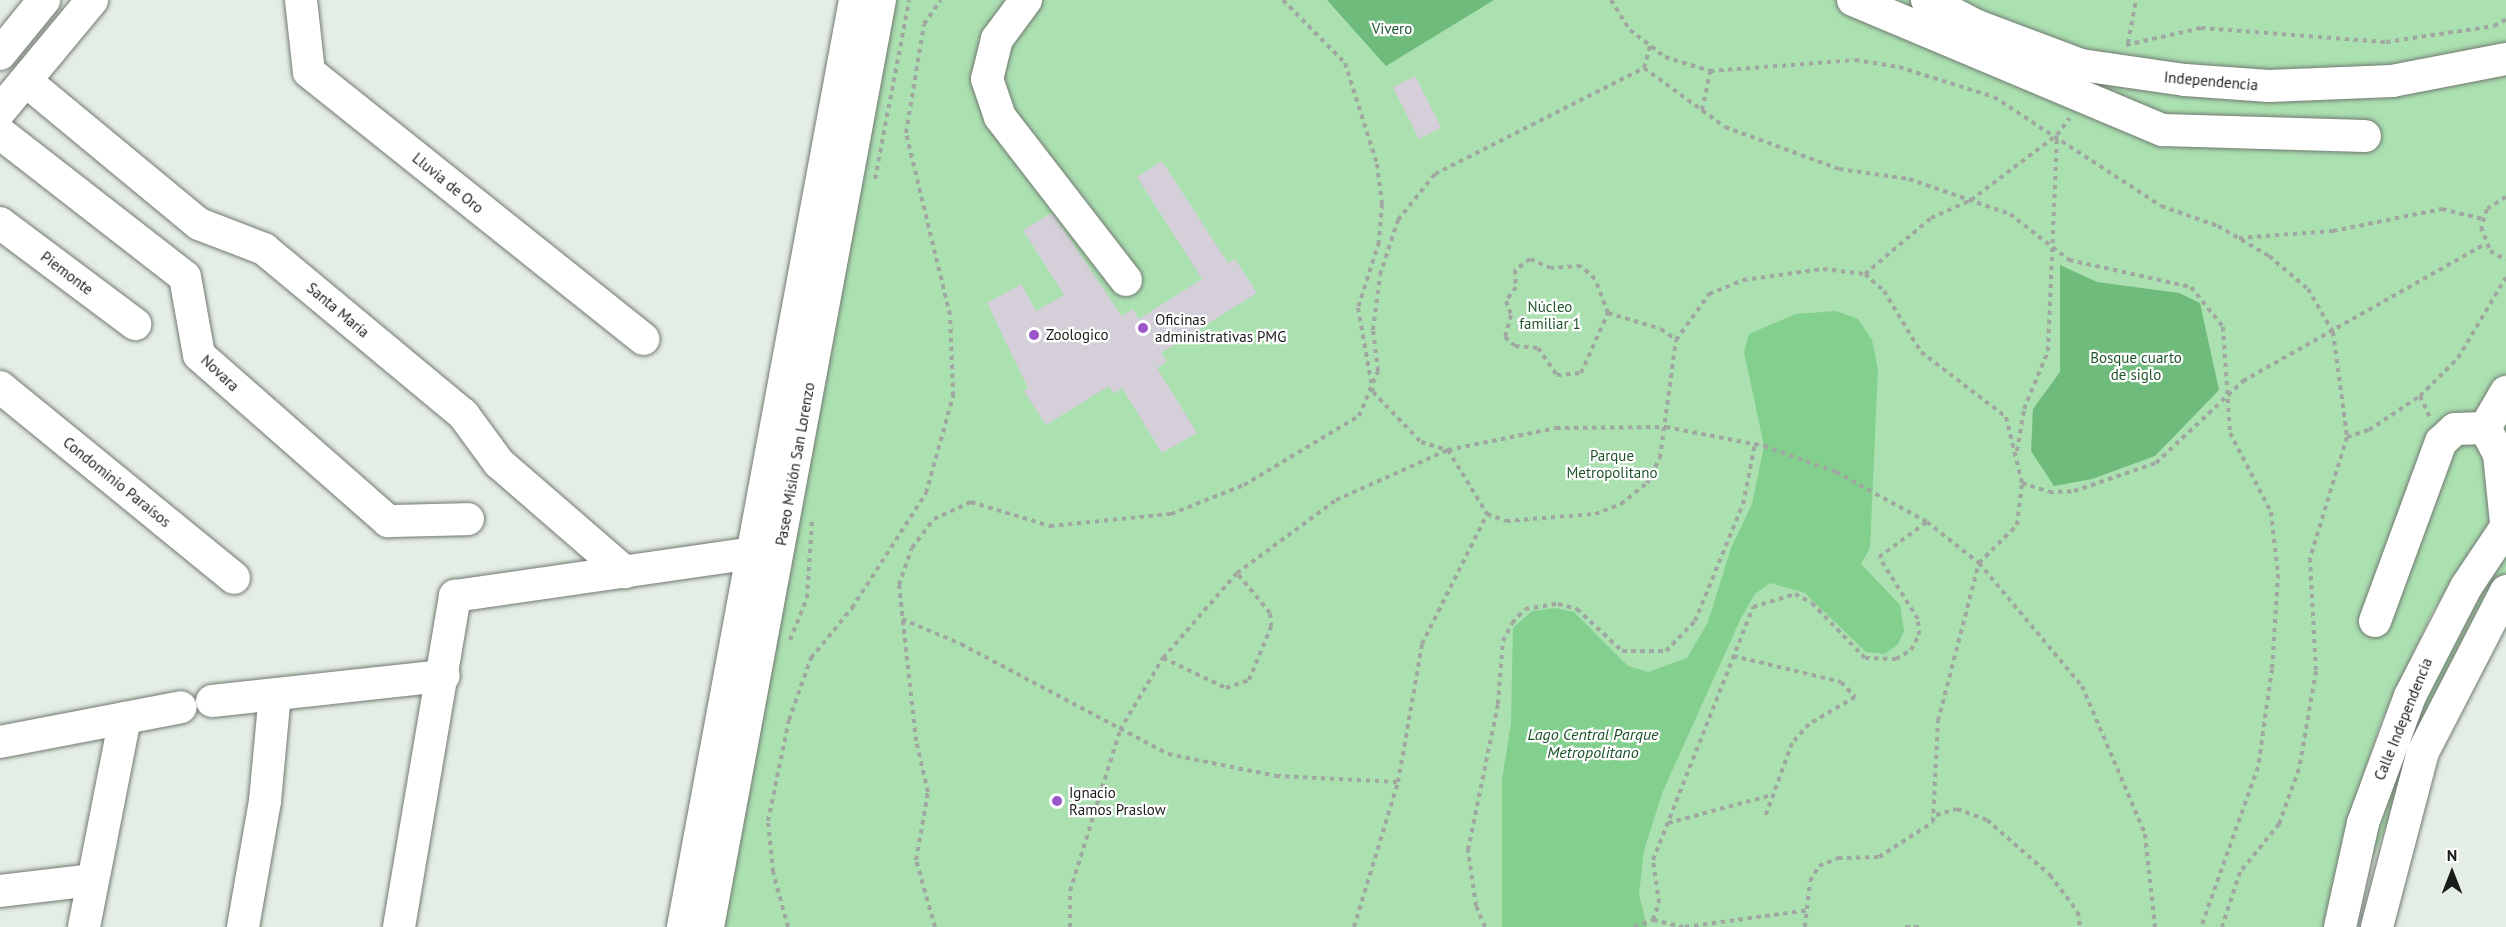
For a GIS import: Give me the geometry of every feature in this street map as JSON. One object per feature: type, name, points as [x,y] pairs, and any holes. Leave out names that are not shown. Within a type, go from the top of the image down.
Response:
[{"type":"street","points":[[0,111],[92,0]]},
{"type":"street","name":"Lluvia de Oro","points":[[301,0],[309,72],[644,339]]},
{"type":"street","name":"Paseo Misión San Lorenzo","points":[[683,927],[855,0]]},
{"type":"street","name":"Paseo Misión San Lorenzo","points":[[708,927],[880,0]]},
{"type":"street","points":[[1026,0],[997,39],[987,79],[1000,117],[1126,280]]},
{"type":"street","points":[[1854,0],[2163,130],[2269,135],[2365,136]]},
{"type":"street","name":"Independencia","points":[[1927,0],[1977,26],[2081,65],[2269,86],[2392,81],[2506,58]]},
{"type":"street","points":[[0,54],[31,5]]},
{"type":"street","name":"Santa María","points":[[26,81],[199,224],[264,249],[463,414],[499,463],[625,572]]},
{"type":"street","points":[[2269,86],[2269,135]]},
{"type":"street","name":"Novara","points":[[0,133],[185,277],[199,355],[388,521],[468,519]]},
{"type":"street","name":"Piemonte","points":[[0,223],[135,324]]},
{"type":"street","name":"Condominio Paraísos","points":[[0,387],[234,578]]},
{"type":"street","points":[[2506,392],[2496,445],[2506,525]]},
{"type":"street","points":[[2375,621],[2441,442],[2468,425],[2496,445]]},
{"type":"street","name":"Calle Independencia","points":[[2340,927],[2363,823],[2393,740],[2430,652],[2506,525]]},
{"type":"street","points":[[399,927],[444,676],[455,596],[754,553]]},
{"type":"street","name":"Calle Independencia","points":[[2377,927],[2423,752],[2506,591]]},
{"type":"street","points":[[212,701],[444,676]]},
{"type":"street","points":[[243,927],[265,801],[275,694]]},
{"type":"street","points":[[0,741],[181,706]]},
{"type":"street","points":[[84,927],[125,718]]},
{"type":"street","points":[[2393,740],[2423,752]]},
{"type":"street","points":[[0,891],[92,880]]},
{"type":"path","points":[[788,927],[773,872],[768,821],[789,720],[811,658],[852,608],[926,493],[953,396],[950,315],[906,133],[924,24],[941,0]]},
{"type":"path","points":[[1283,0],[1345,63],[1377,164],[1382,204],[1379,242],[1358,308],[1373,392],[1421,442],[1448,450],[1487,514],[1506,521],[1595,514],[1621,504],[1647,483],[1666,427],[1676,340],[1709,294],[1743,280],[1823,269],[1866,274],[1884,291],[1921,352],[2006,417],[2022,483],[2017,525],[1979,563],[1938,721],[1935,815]]},
{"type":"path","points":[[1611,0],[1630,30],[1650,46],[1710,71],[1855,60],[1899,67],[1994,96],[2057,135],[2161,206],[2238,238],[2308,289],[2333,332],[2345,388],[2347,437],[2310,558],[2316,671],[2299,769],[2278,824],[2240,872],[2222,927]]},
{"type":"path","points":[[2128,43],[2136,0]]},
{"type":"path","points":[[935,927],[916,860],[928,792],[899,585],[912,548],[934,519],[971,502],[1050,526],[1171,514],[1244,485],[1350,422],[1373,392],[1380,275],[1398,220],[1435,174],[1644,68],[1650,46]]},
{"type":"path","points":[[1644,68],[1725,127],[1839,170],[1909,179],[2010,214],[2069,260],[2191,287],[2223,327],[2225,398],[2230,432],[2271,512],[2278,574],[2272,669],[2258,767],[2201,927]]},
{"type":"path","points":[[1702,110],[1710,71]]},
{"type":"path","points":[[2017,455],[2024,410],[2048,351],[2049,244],[2057,135]]},
{"type":"path","points":[[2506,197],[2495,202],[2483,219],[2485,244],[2506,260]]},
{"type":"path","points":[[2238,238],[2333,231],[2442,209],[2483,219]]},
{"type":"path","points":[[2022,483],[2049,492],[2074,491],[2156,463],[2225,398],[2283,354],[2333,332],[2485,244]]},
{"type":"path","points":[[1530,259],[1551,268],[1581,266],[1595,279],[1608,313],[1581,373],[1557,375],[1538,348],[1515,346],[1505,337],[1511,315],[1506,301],[1516,287],[1515,270],[1530,259]]},
{"type":"path","points":[[2347,437],[2369,430],[2420,396],[2458,358],[2506,277]]},
{"type":"path","points":[[1608,313],[1661,329],[1676,340]]},
{"type":"path","points":[[1070,927],[1070,891],[1120,730],[1163,658],[1237,573],[1336,500],[1448,450],[1556,428],[1666,427],[1755,444],[1836,472],[1927,522],[1979,563],[2082,686],[2145,834],[2155,927]]},
{"type":"path","points":[[1485,927],[1476,906],[1468,850],[1498,704],[1503,641],[1512,623],[1525,609],[1558,604],[1577,609],[1622,651],[1666,651],[1695,621],[1743,504],[1755,444]]},
{"type":"path","points":[[1354,927],[1398,782],[1422,644],[1487,514]]},
{"type":"path","points":[[1653,920],[1659,903],[1653,860],[1753,607],[1795,594],[1812,603],[1865,658],[1896,659],[1911,650],[1919,635],[1918,619],[1879,557],[1927,522]]},
{"type":"path","points":[[1163,658],[1226,688],[1249,680],[1270,640],[1270,613],[1237,573]]},
{"type":"path","points":[[902,619],[961,644],[1168,754],[1276,776],[1398,782]]},
{"type":"path","points":[[1733,656],[1840,682],[1855,697],[1809,724],[1792,743],[1765,817]]},
{"type":"path","points":[[1668,823],[1773,795]]},
{"type":"path","points":[[1805,927],[1809,910],[1810,881],[1819,866],[1838,858],[1879,857],[1904,845],[1935,815],[1957,809],[1987,820],[2050,874],[2078,912],[2080,927]]},
{"type":"path","points":[[1634,927],[1653,920],[1684,927],[1809,910]]},
{"type":"path","points":[[1905,927],[1918,927]]},
{"type":"green space","name":"Parque Metropolitano","points":[[888,0],[2506,0],[2506,505],[2433,611],[2381,722],[2344,833],[2326,927],[718,927]]},
{"type":"green space","name":"Vivero","points":[[1327,0],[1494,0],[1386,66]]},
{"type":"green space","name":"Bosque cuarto de siglo","points":[[2060,265],[2097,282],[2179,293],[2200,303],[2219,390],[2155,456],[2092,479],[2054,486],[2031,451],[2033,409],[2060,372]]},
{"type":"green space","points":[[2506,549],[2506,573],[2476,620],[2421,740],[2411,733],[2465,614]]},
{"type":"green space","points":[[2395,747],[2416,756],[2344,927],[2322,919]]},
{"type":"water","name":"Lago Central Parque Metropolitano","points":[[1836,311],[1858,319],[1872,340],[1878,369],[1870,548],[1861,564],[1900,605],[1904,631],[1898,644],[1885,654],[1866,652],[1805,593],[1770,583],[1755,594],[1741,618],[1663,791],[1644,850],[1639,894],[1647,927],[1502,927],[1502,780],[1511,723],[1513,628],[1532,611],[1556,608],[1574,612],[1628,666],[1648,672],[1687,658],[1708,622],[1731,548],[1752,504],[1764,446],[1744,352],[1749,334],[1796,314]]},
{"type":"building","points":[[1415,76],[1441,128],[1419,139],[1393,87]]},
{"type":"building","name":"Oficinas administrativas PMG","points":[[1162,161],[1228,263],[1235,259],[1257,293],[1161,353],[1167,362],[1157,368],[1197,433],[1162,453],[1122,388],[1114,394],[1109,386],[1046,425],[1024,391],[1028,388],[987,303],[1021,284],[1036,311],[1064,295],[1023,230],[1052,213],[1122,316],[1133,309],[1139,319],[1202,279],[1137,177]]},
{"type":"place","name":"Oficinas administrativas PMG","points":[[1143,328]]},
{"type":"place","name":"Zoologico","points":[[1034,335]]},
{"type":"place","name":"Ignacio Ramos Praslow","points":[[1057,801]]},
{"type":"park label","name":"Núcleo familiar 1","points":[[1550,314]]}]
